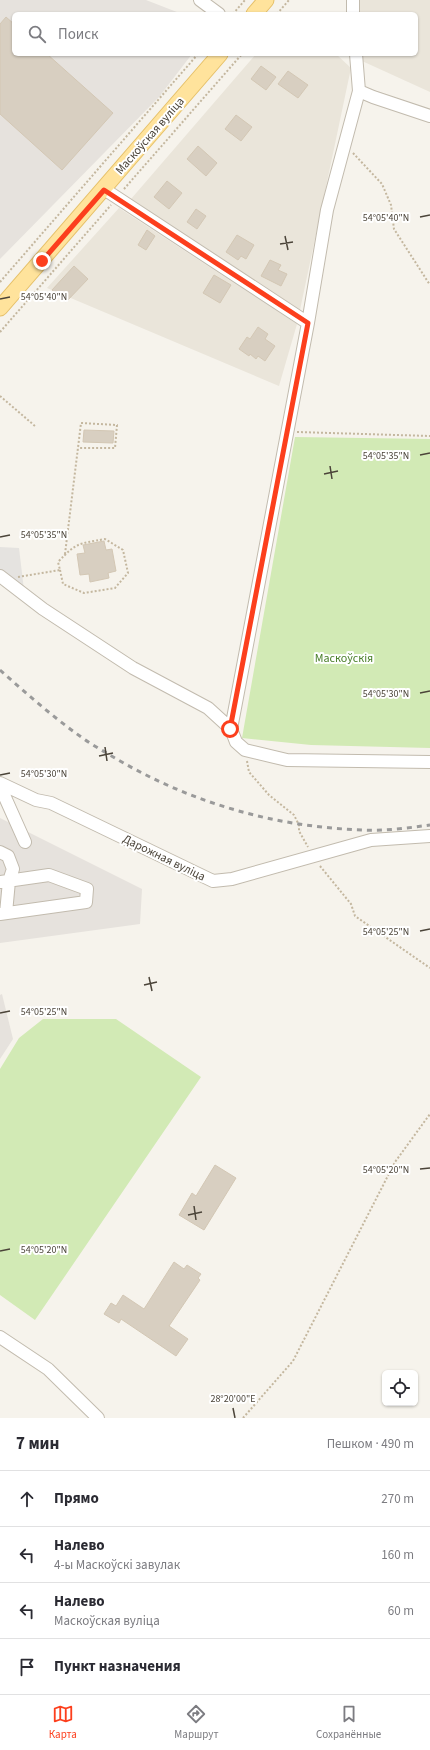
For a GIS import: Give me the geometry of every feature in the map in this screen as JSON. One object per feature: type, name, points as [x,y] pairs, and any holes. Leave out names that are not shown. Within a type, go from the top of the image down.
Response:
[{"type":"main road","points":[[256,12],[266,0]]},
{"type":"main road","name":"Маскоўская вуліца","points":[[0,308],[104,190],[218,56]]},
{"type":"street","points":[[200,0],[217,12]]},
{"type":"street","points":[[353,0],[353,12]]},
{"type":"street","points":[[230,729],[308,323],[327,210],[360,90],[356,56]]},
{"type":"street","points":[[360,90],[373,97],[430,116]]},
{"type":"street","points":[[104,190],[308,323]]},
{"type":"street","points":[[0,576],[43,609],[133,668],[208,708],[230,729],[236,742],[245,750],[287,760],[430,762]]},
{"type":"street","name":"Дарожная вуліца","points":[[0,783],[36,800],[51,803],[213,881],[232,878],[371,840],[430,836]]},
{"type":"street","points":[[0,786],[25,842]]},
{"type":"street","points":[[0,852],[8,856],[13,869],[5,881],[3,913],[86,902],[87,889],[49,875],[5,881]]},
{"type":"street","points":[[0,1337],[48,1369],[98,1418]]},
{"type":"path","points":[[235,12],[245,0]]},
{"type":"path","points":[[279,12],[289,0]]},
{"type":"path","points":[[0,282],[196,56]]},
{"type":"path","points":[[345,145],[382,184],[391,205],[394,230],[430,285]]},
{"type":"path","points":[[0,396],[35,426]]},
{"type":"path","points":[[65,555],[80,423],[117,425],[115,448],[78,448]]},
{"type":"path","points":[[287,432],[430,436]]},
{"type":"path","points":[[105,539],[123,550],[128,573],[115,588],[84,593],[63,584],[60,570],[58,562],[72,548],[79,544],[105,539]]},
{"type":"path","points":[[11,585],[17,577],[60,570]]},
{"type":"path","points":[[245,750],[249,772],[269,795],[294,815],[299,825],[299,831],[312,856],[351,904],[355,916],[430,968]]},
{"type":"path","points":[[244,1418],[293,1361],[395,1162],[430,1114]]},
{"type":"shaded area","points":[[0,0],[146,0],[177,12],[12,12],[12,56],[190,56],[159,97],[0,259]]},
{"type":"shaded area","points":[[359,0],[430,0],[430,92],[362,61],[362,56],[418,56],[418,12],[360,12]]},
{"type":"shaded area","points":[[254,56],[338,56],[351,68],[300,310],[131,199]]},
{"type":"shaded area","points":[[119,208],[297,324],[279,386],[47,288]]},
{"type":"shaded area","points":[[0,547],[19,548],[24,590],[0,571]]},
{"type":"shaded area","points":[[0,818],[142,889],[140,924],[0,943]]},
{"type":"shaded area","points":[[2,994],[13,1039],[0,1059],[0,995]]},
{"type":"green space","name":"Маскоўскія","points":[[295,437],[430,439],[430,748],[311,745],[242,738]]},
{"type":"green space","points":[[43,1019],[116,1019],[201,1077],[35,1320],[0,1295],[0,1069],[19,1038]]},
{"type":"building","points":[[6,17],[12,22],[12,56],[49,56],[113,113],[62,170],[0,114],[0,24]]},
{"type":"building","points":[[261,66],[276,77],[266,90],[251,79]]},
{"type":"building","points":[[288,71],[308,85],[298,98],[278,84]]},
{"type":"building","points":[[236,115],[252,127],[241,141],[225,129]]},
{"type":"building","points":[[198,146],[217,163],[206,176],[187,159]]},
{"type":"building","points":[[167,181],[182,193],[169,209],[154,197]]},
{"type":"building","points":[[196,209],[206,216],[197,229],[187,222]]},
{"type":"building","points":[[147,230],[155,236],[146,250],[138,245]]},
{"type":"building","points":[[237,235],[254,245],[246,259],[241,256],[238,260],[226,252]]},
{"type":"building","points":[[270,260],[281,265],[278,270],[287,274],[281,286],[261,276]]},
{"type":"building","points":[[74,266],[88,279],[66,302],[52,290]]},
{"type":"building","points":[[214,275],[231,285],[220,303],[203,293]]},
{"type":"building","points":[[258,327],[268,334],[265,339],[275,346],[265,361],[258,356],[256,359],[250,354],[249,356],[239,349],[247,337],[250,339]]},
{"type":"building","points":[[84,430],[114,431],[113,443],[83,442]]},
{"type":"building","points":[[104,541],[106,550],[112,549],[116,571],[108,573],[109,578],[90,582],[89,574],[80,575],[77,554],[85,553],[83,545]]},
{"type":"building","points":[[215,1165],[236,1178],[204,1230],[179,1215],[192,1193],[196,1196]]},
{"type":"building","points":[[174,1262],[184,1269],[187,1265],[201,1274],[198,1278],[200,1280],[169,1326],[188,1339],[176,1356],[121,1319],[119,1323],[104,1314],[111,1303],[116,1306],[123,1295],[144,1309]]},
{"type":"railway","points":[[0,670],[51,714],[92,744],[144,774],[173,788],[204,800],[234,810],[266,818],[330,828],[380,830],[430,825]]},
{"type":"route","points":[[42,261],[104,190],[308,323],[230,729]]}]
